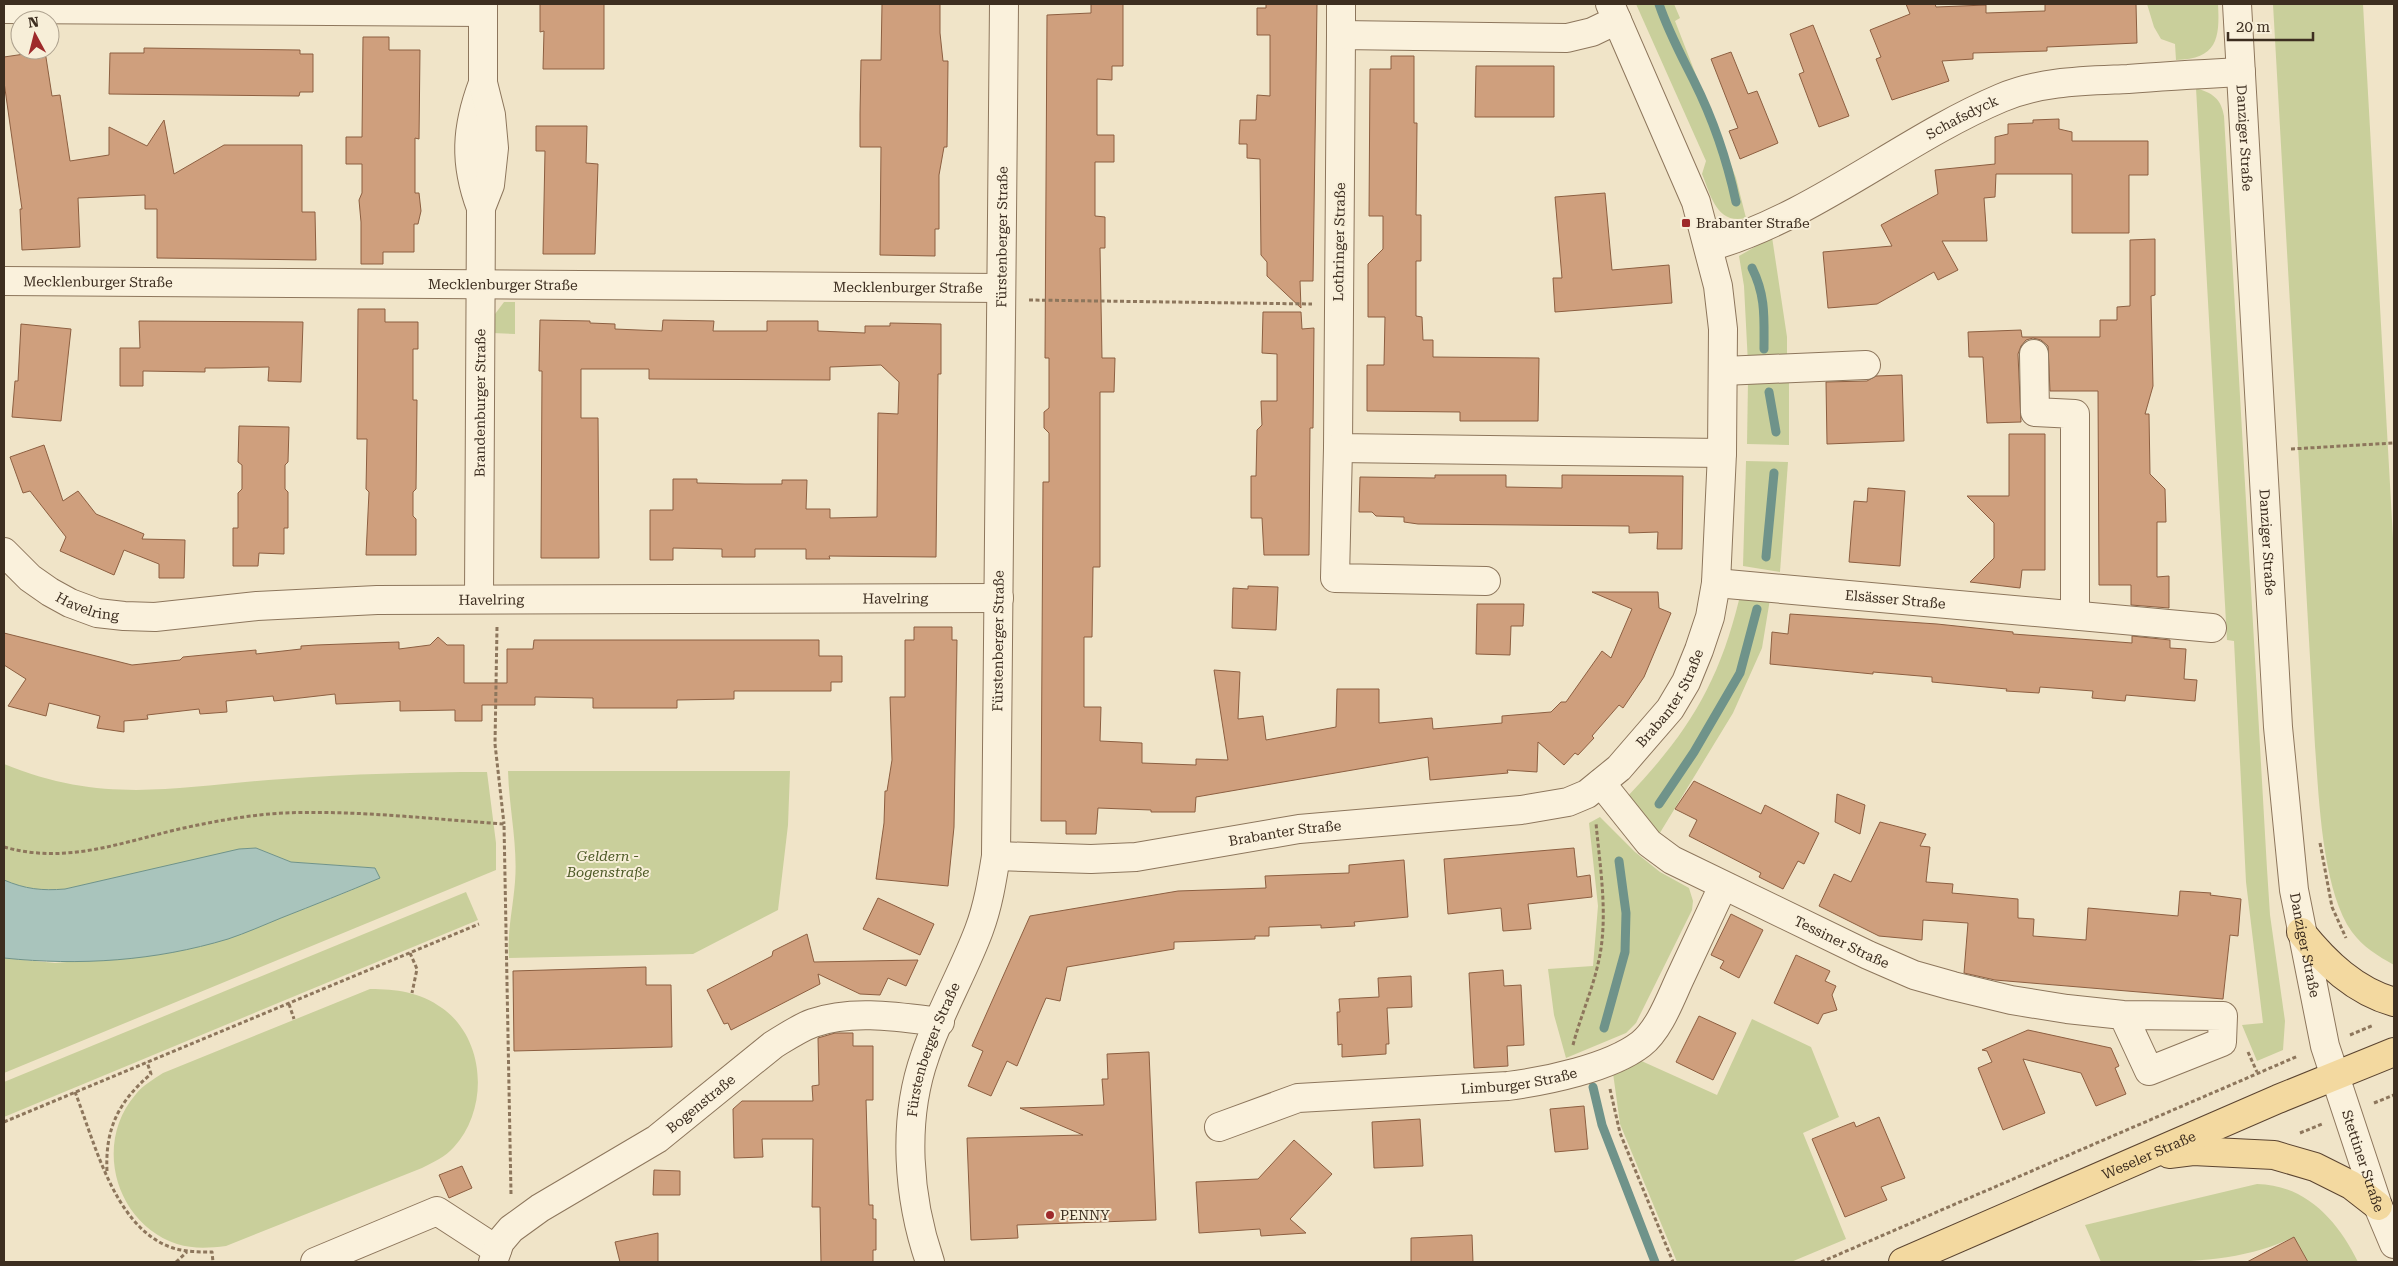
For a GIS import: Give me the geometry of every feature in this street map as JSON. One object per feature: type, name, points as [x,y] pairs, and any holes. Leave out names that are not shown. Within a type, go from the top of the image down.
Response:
[{"type":"main road","points":[[2301,932],[2313,947],[2346,978],[2378,998],[2387,1012]]},
{"type":"main road","name":"Weseler Straße","points":[[1903,1262],[2334,1076],[2394,1052]]},
{"type":"main road","points":[[2145,1158],[2192,1151],[2274,1155],[2314,1167],[2352,1185],[2378,1206]]},
{"type":"street","name":"Fürstenberger Straße","points":[[930,1262],[916,1208],[911,1169],[916,1090],[922,1065],[979,931],[990,895],[996,856],[1000,598],[1004,4]]},
{"type":"street","name":"Lothringer Straße","points":[[1341,4],[1338,448],[1335,578],[1486,581]]},
{"type":"street","name":"Danziger Straße","points":[[2237,4],[2278,727],[2290,853],[2301,932],[2325,1046],[2334,1076]]},
{"type":"street","name":"Brandenburger Straße","points":[[4,9],[483,8],[483,83],[491,116],[494,148],[490,185],[481,208],[479,598]]},
{"type":"street","points":[[1340,35],[1567,38],[1592,32],[1613,12]]},
{"type":"street","name":"Brabanter Straße","points":[[996,856],[1091,859],[1136,857],[1299,829],[1548,807],[1568,802],[1597,786],[1619,768],[1665,716],[1686,682],[1710,617],[1716,583],[1724,371],[1722,320],[1718,286],[1696,202],[1613,12]]},
{"type":"street","name":"Schafsdyck","points":[[1709,247],[1732,241],[1772,223],[1976,110],[2023,90],[2050,84],[2082,81],[2241,72]]},
{"type":"street","name":"Mecklenburger Straße","points":[[4,281],[480,284],[1001,294]]},
{"type":"street","points":[[2034,354],[2035,412],[2075,414],[2075,614]]},
{"type":"street","points":[[1724,371],[1866,365]]},
{"type":"street","points":[[1338,448],[1722,452]]},
{"type":"street","name":"Havelring","points":[[4,552],[30,578],[70,603],[98,613],[124,616],[155,617],[257,606],[479,598],[1000,598]]},
{"type":"street","name":"Elsässer Straße","points":[[1716,583],[2075,614],[2212,628]]},
{"type":"street","name":"Tessiner Straße","points":[[1597,786],[1649,843],[1672,860],[1723,886],[1914,975],[2011,1000],[2123,1015]]},
{"type":"street","name":"Limburger Straße","points":[[1219,1127],[1298,1098],[1508,1086],[1564,1077],[1628,1052],[1642,1044],[1651,1033],[1668,1004],[1723,886]]},
{"type":"street","name":"Bogenstraße","points":[[500,1247],[540,1208],[657,1139],[773,1045],[794,1032],[814,1023],[835,1017],[897,1016],[940,1022]]},
{"type":"street","name":"Stettiner Straße","points":[[2334,1076],[2378,1206],[2394,1244]]},
{"type":"street","points":[[315,1262],[437,1211],[500,1247]]},
{"type":"path","points":[[1001,294],[1338,304]]},
{"type":"path","points":[[2290,439],[2291,458]]},
{"type":"path","points":[[2290,449],[2394,443]]},
{"type":"path","points":[[479,598],[497,624],[495,744],[504,824],[500,1247]]},
{"type":"path","points":[[1564,1077],[1582,1011],[1598,964],[1602,938],[1597,786]]},
{"type":"path","points":[[4,847],[43,855],[70,854],[125,844],[210,823],[284,813],[504,824]]},
{"type":"path","points":[[2319,834],[2332,907],[2349,943]]},
{"type":"path","points":[[4,1122],[479,924]]},
{"type":"path","points":[[410,953],[417,968],[412,993]]},
{"type":"path","points":[[289,1004],[294,1019]]},
{"type":"path","points":[[1821,1262],[2257,1072],[2325,1046],[2387,1012]]},
{"type":"path","points":[[108,1175],[108,1140],[113,1123],[129,1095],[152,1074],[147,1062]]},
{"type":"path","points":[[1604,1062],[1620,1133],[1673,1262]]},
{"type":"path","points":[[75,1092],[108,1175],[125,1211],[136,1225],[170,1247],[187,1252],[212,1252],[213,1262]]},
{"type":"path","points":[[176,1262],[187,1252]]},
{"type":"green space","points":[[1636,4],[1674,4],[1680,18],[1675,21],[1736,178],[1746,218],[1736,219],[1728,217],[1716,207],[1702,174],[1706,161]]},
{"type":"green space","points":[[2147,4],[2218,4],[2218,27],[2213,45],[2200,56],[2176,60],[2175,44],[2161,39],[2154,27]]},
{"type":"green space","points":[[2273,4],[2363,4],[2394,556],[2394,965],[2366,947],[2352,932],[2342,914],[2334,893],[2324,843],[2315,746]]},
{"type":"green space","points":[[2196,88],[2215,97],[2221,105],[2224,116],[2270,915],[2285,1021],[2283,1050],[2257,1061],[2242,1025],[2263,1023],[2246,882],[2234,641],[2227,640]]},
{"type":"green space","points":[[1772,237],[1787,337],[1787,364],[1748,364],[1744,286],[1739,256]]},
{"type":"green space","points":[[504,302],[515,302],[515,334],[492,333],[495,314]]},
{"type":"green space","points":[[1789,379],[1789,445],[1747,444],[1748,381]]},
{"type":"green space","points":[[1746,461],[1788,462],[1780,572],[1743,566]]},
{"type":"green space","points":[[1750,598],[1770,599],[1762,648],[1733,713],[1658,836],[1627,797],[1667,752],[1698,707],[1721,658],[1739,600]]},
{"type":"green space","points":[[4,764],[41,777],[76,785],[143,790],[334,776],[487,772],[496,843],[496,870],[4,1073],[4,958],[55,963],[163,954],[196,947],[230,938],[352,890],[375,868],[291,862],[256,848],[248,848],[65,889],[49,890],[26,887],[4,880]]},
{"type":"green space","name":"Geldern - Bogenstraße","points":[[508,771],[790,771],[788,825],[778,910],[693,954],[509,958],[509,929],[516,868]]},
{"type":"green space","points":[[1600,817],[1635,852],[1660,872],[1689,888],[1693,901],[1692,910],[1636,1023],[1626,1033],[1566,1058],[1554,1015],[1548,969],[1593,966],[1598,906],[1589,823]]},
{"type":"green space","points":[[466,892],[478,920],[4,1117],[4,1082]]},
{"type":"green space","points":[[370,989],[408,992],[425,998],[442,1008],[457,1021],[467,1037],[478,1075],[477,1094],[473,1114],[465,1131],[451,1151],[422,1168],[226,1246],[201,1248],[177,1244],[156,1234],[138,1219],[125,1200],[117,1180],[114,1157],[116,1135],[123,1114],[139,1091],[163,1073]]},
{"type":"green space","points":[[1752,1019],[1811,1047],[1839,1117],[1803,1133],[1846,1239],[1791,1262],[1677,1262],[1620,1124],[1613,1073],[1637,1059],[1717,1095]]},
{"type":"green space","points":[[2257,1184],[2275,1186],[2291,1191],[2305,1198],[2318,1208],[2341,1233],[2358,1262],[2308,1262],[2294,1237],[2248,1253],[2224,1258],[2175,1262],[2101,1262],[2085,1225]]},
{"type":"water","points":[[256,848],[291,862],[375,868],[380,878],[235,937],[173,952],[117,960],[61,962],[4,958],[4,880],[34,889],[65,889],[239,849]]},
{"type":"building","points":[[540,4],[604,4],[604,69],[543,69],[544,31],[540,32]]},
{"type":"building","points":[[882,4],[940,4],[940,33],[943,61],[948,61],[947,147],[944,147],[939,175],[939,229],[935,229],[935,256],[880,255],[881,147],[860,147],[860,114],[861,60],[881,60]]},
{"type":"building","points":[[1091,4],[1123,4],[1123,66],[1112,66],[1112,80],[1097,79],[1097,135],[1114,135],[1114,162],[1095,162],[1095,216],[1105,217],[1105,248],[1100,248],[1102,358],[1115,358],[1114,392],[1100,392],[1100,567],[1093,567],[1092,637],[1084,637],[1084,707],[1101,707],[1100,741],[1142,743],[1142,763],[1196,765],[1196,759],[1228,760],[1214,670],[1240,672],[1238,719],[1263,716],[1266,740],[1336,727],[1337,689],[1379,689],[1379,723],[1432,718],[1433,729],[1502,723],[1502,716],[1551,712],[1561,702],[1566,702],[1602,651],[1611,658],[1632,609],[1592,592],[1658,592],[1659,608],[1671,613],[1644,677],[1623,708],[1619,705],[1592,736],[1594,738],[1578,755],[1575,753],[1564,765],[1538,742],[1537,772],[1507,770],[1508,773],[1430,780],[1428,757],[1196,797],[1195,812],[1151,812],[1151,810],[1098,808],[1096,834],[1066,834],[1066,821],[1041,821],[1043,482],[1049,482],[1049,433],[1044,428],[1044,412],[1049,408],[1049,358],[1045,358],[1047,15],[1091,13]]},
{"type":"building","points":[[1266,4],[1317,4],[1313,281],[1300,281],[1301,308],[1267,276],[1267,262],[1261,255],[1260,159],[1247,158],[1247,144],[1239,144],[1240,120],[1256,120],[1257,95],[1270,96],[1270,35],[1257,35],[1257,8],[1266,8]]},
{"type":"building","points":[[1906,4],[1935,4],[1936,7],[1986,5],[1986,13],[2045,11],[2045,4],[2136,4],[2137,43],[2047,47],[2047,51],[1973,53],[1973,59],[1942,61],[1949,81],[1892,100],[1876,59],[1881,57],[1870,30],[1910,14]]},
{"type":"building","points":[[1813,25],[1849,116],[1819,127],[1799,74],[1804,72],[1790,34]]},
{"type":"building","points":[[363,37],[389,37],[389,50],[420,50],[419,139],[415,138],[415,193],[419,193],[421,211],[418,224],[414,224],[414,252],[383,252],[383,264],[361,264],[359,200],[362,193],[362,164],[346,164],[346,137],[362,137]]},
{"type":"building","points":[[144,48],[300,50],[300,54],[313,54],[313,92],[300,92],[299,96],[109,94],[110,53],[144,53]]},
{"type":"building","points":[[1731,52],[1748,94],[1757,91],[1778,143],[1740,159],[1729,131],[1738,128],[1711,59]]},
{"type":"building","points":[[10,56],[10,60],[46,60],[52,96],[60,95],[70,161],[109,155],[109,127],[147,146],[164,120],[174,174],[224,145],[302,145],[302,212],[315,212],[316,260],[157,258],[157,209],[145,209],[145,195],[78,198],[80,247],[22,250],[20,209],[22,209],[4,82],[4,57]]},
{"type":"building","points":[[1391,56],[1414,56],[1414,123],[1417,123],[1416,215],[1421,215],[1421,261],[1416,261],[1416,316],[1422,317],[1423,340],[1433,340],[1433,357],[1539,358],[1538,421],[1460,421],[1460,412],[1367,411],[1367,365],[1384,365],[1385,317],[1368,317],[1368,264],[1383,249],[1383,216],[1369,216],[1370,69],[1391,69]]},
{"type":"building","points":[[1476,66],[1554,66],[1554,117],[1475,117]]},
{"type":"building","points":[[2059,119],[2059,129],[2072,132],[2072,141],[2148,141],[2148,175],[2129,175],[2129,233],[2072,233],[2072,174],[1996,174],[1995,197],[1984,198],[1987,241],[1942,241],[1958,270],[1938,280],[1934,272],[1877,304],[1828,308],[1823,252],[1892,246],[1881,225],[1938,194],[1935,170],[1995,164],[1995,137],[2008,134],[2008,124],[2033,123],[2033,120]]},
{"type":"building","points":[[536,126],[587,126],[586,163],[598,164],[595,254],[543,254],[545,151],[536,151]]},
{"type":"building","points":[[1605,193],[1612,270],[1669,265],[1672,303],[1555,312],[1553,278],[1562,278],[1555,197]]},
{"type":"building","points":[[2155,239],[2155,295],[2151,296],[2153,386],[2145,414],[2149,414],[2150,474],[2165,489],[2166,522],[2157,522],[2157,577],[2169,576],[2169,608],[2131,605],[2131,585],[2099,585],[2098,391],[2050,391],[2048,346],[2041,340],[2033,338],[2026,340],[2018,354],[2021,422],[1987,423],[1983,357],[1969,357],[1968,332],[2021,330],[2022,337],[2100,337],[2100,320],[2117,320],[2117,307],[2130,306],[2130,240]]},
{"type":"building","points":[[358,309],[385,309],[385,322],[418,322],[418,349],[413,349],[413,400],[417,400],[416,489],[413,492],[413,516],[416,519],[416,555],[366,555],[369,492],[366,489],[367,439],[357,439]]},
{"type":"building","points":[[1263,312],[1301,312],[1302,329],[1314,328],[1313,428],[1310,428],[1309,555],[1264,555],[1262,518],[1251,518],[1251,476],[1256,476],[1257,430],[1262,425],[1261,401],[1277,401],[1277,354],[1262,353]]},
{"type":"building","points":[[540,320],[590,321],[590,323],[615,324],[615,329],[662,331],[663,320],[714,321],[713,331],[767,331],[767,321],[818,321],[818,331],[865,333],[865,326],[890,326],[890,323],[941,324],[941,374],[938,374],[936,557],[829,556],[830,559],[806,559],[806,549],[755,549],[755,557],[722,557],[722,549],[673,548],[673,560],[650,560],[650,510],[673,510],[673,479],[697,479],[697,483],[745,484],[782,484],[782,480],[807,480],[806,509],[830,509],[830,518],[877,517],[878,413],[898,414],[899,382],[881,365],[830,367],[830,380],[649,379],[649,369],[581,369],[581,418],[598,418],[599,558],[541,558],[542,371],[539,371]]},
{"type":"building","points":[[139,321],[303,322],[301,382],[268,381],[269,367],[205,368],[205,372],[143,371],[143,386],[120,386],[120,348],[140,348]]},
{"type":"building","points":[[21,324],[71,329],[61,421],[12,417],[15,381],[18,381]]},
{"type":"building","points":[[1902,375],[1904,441],[1827,444],[1826,382],[1867,381],[1876,376]]},
{"type":"building","points":[[239,426],[289,427],[288,462],[285,465],[285,489],[288,492],[288,528],[284,528],[284,554],[259,553],[258,566],[233,566],[233,528],[238,528],[238,493],[242,489],[242,465],[238,462]]},
{"type":"building","points":[[2009,434],[2045,434],[2045,570],[2022,570],[2020,588],[1970,582],[1994,558],[1994,523],[1967,496],[2009,496]]},
{"type":"building","points":[[44,445],[63,501],[78,491],[96,514],[144,534],[142,539],[185,540],[184,578],[159,578],[159,564],[124,550],[114,575],[60,551],[66,537],[30,491],[23,493],[10,457]]},
{"type":"building","points":[[1435,475],[1506,475],[1506,487],[1562,488],[1562,475],[1683,476],[1682,549],[1657,549],[1658,532],[1629,533],[1629,526],[1418,524],[1404,522],[1404,517],[1376,516],[1372,512],[1359,512],[1360,477],[1435,478]]},
{"type":"building","points":[[1868,488],[1905,491],[1900,566],[1849,562],[1854,501],[1867,502]]},
{"type":"building","points":[[1248,586],[1278,587],[1276,630],[1232,628],[1233,588],[1248,589]]},
{"type":"building","points":[[1477,604],[1524,604],[1523,626],[1511,626],[1510,655],[1476,654]]},
{"type":"building","points":[[1790,614],[1937,624],[2013,632],[2013,634],[2132,643],[2132,636],[2170,640],[2170,648],[2186,649],[2184,679],[2197,680],[2195,701],[2126,695],[2125,701],[2092,698],[2093,691],[2040,687],[2039,693],[2006,691],[2007,689],[1932,682],[1932,677],[1873,672],[1873,674],[1770,664],[1772,632],[1788,634]]},
{"type":"building","points":[[914,627],[952,627],[952,640],[957,640],[954,827],[948,886],[876,879],[884,823],[885,791],[887,791],[892,760],[890,697],[905,697],[905,640],[914,640]]},
{"type":"building","points":[[4,633],[132,665],[180,660],[183,657],[256,650],[256,654],[301,649],[301,646],[316,645],[399,642],[399,649],[430,645],[438,637],[447,645],[464,645],[464,683],[507,683],[507,649],[533,649],[534,640],[819,640],[819,656],[842,656],[842,682],[831,682],[831,691],[734,691],[734,699],[677,700],[677,708],[593,708],[593,698],[535,697],[535,705],[482,705],[482,721],[455,721],[455,710],[400,711],[400,701],[336,704],[335,694],[274,701],[273,696],[226,701],[227,712],[200,714],[199,709],[147,715],[148,719],[124,721],[124,732],[97,728],[100,716],[49,703],[46,716],[8,706],[26,679],[4,665]]},
{"type":"building","points":[[1694,781],[1761,814],[1765,805],[1819,833],[1804,864],[1798,861],[1783,889],[1759,877],[1761,873],[1689,836],[1697,820],[1675,809]]},
{"type":"building","points":[[1837,794],[1865,805],[1860,834],[1835,822]]},
{"type":"building","points":[[1880,822],[1926,834],[1920,846],[1930,847],[1926,882],[1953,884],[1952,893],[2018,899],[2018,918],[2034,919],[2033,936],[2086,940],[2088,908],[2178,916],[2180,891],[2211,893],[2210,895],[2241,899],[2238,936],[2230,935],[2223,999],[1995,980],[1964,973],[1968,923],[1923,920],[1922,940],[1879,936],[1819,906],[1834,874],[1851,882]]},
{"type":"building","points":[[1574,848],[1577,877],[1590,875],[1592,897],[1528,904],[1531,929],[1503,931],[1501,908],[1448,914],[1444,859]]},
{"type":"building","points":[[1404,860],[1408,917],[1354,922],[1355,926],[1321,928],[1321,925],[1269,927],[1269,936],[1255,936],[1255,939],[1174,942],[1174,949],[1067,967],[1060,1001],[1046,998],[1017,1066],[1007,1061],[991,1096],[968,1086],[983,1051],[972,1046],[1030,916],[1178,891],[1266,888],[1265,876],[1349,873],[1349,865]]},
{"type":"building","points":[[878,898],[934,924],[920,955],[863,929]]},
{"type":"building","points":[[1731,914],[1763,930],[1739,978],[1720,968],[1724,961],[1711,955]]},
{"type":"building","points":[[807,934],[814,962],[918,960],[906,986],[888,978],[880,995],[860,994],[818,974],[820,984],[731,1030],[728,1023],[724,1024],[707,990],[772,956],[773,951]]},
{"type":"building","points":[[1796,955],[1830,971],[1825,981],[1836,986],[1832,995],[1837,1010],[1823,1014],[1818,1024],[1774,1003]]},
{"type":"building","points":[[646,967],[646,985],[671,985],[672,1047],[514,1051],[513,971]]},
{"type":"building","points":[[1503,970],[1504,986],[1521,985],[1524,1045],[1507,1046],[1508,1066],[1474,1068],[1469,973]]},
{"type":"building","points":[[1411,976],[1412,1007],[1387,1008],[1389,1044],[1386,1044],[1386,1054],[1342,1057],[1342,1044],[1338,1045],[1337,1012],[1340,1012],[1339,999],[1379,997],[1378,978]]},
{"type":"building","points":[[1699,1016],[1736,1033],[1713,1080],[1676,1062]]},
{"type":"building","points":[[2028,1030],[2111,1048],[2119,1066],[2115,1068],[2126,1094],[2096,1106],[2081,1073],[2023,1059],[2045,1113],[2003,1130],[1978,1068],[1992,1062],[1987,1051],[1982,1050]]},
{"type":"building","points":[[835,1033],[853,1033],[853,1046],[873,1046],[873,1100],[866,1100],[869,1205],[873,1205],[873,1219],[876,1219],[876,1250],[873,1250],[873,1262],[821,1262],[820,1207],[812,1207],[813,1139],[762,1139],[763,1157],[734,1158],[733,1109],[742,1101],[813,1101],[812,1086],[819,1085],[818,1038]]},
{"type":"building","points":[[1149,1052],[1156,1220],[1017,1225],[1018,1238],[971,1240],[967,1138],[1083,1135],[1020,1108],[1104,1105],[1102,1079],[1108,1079],[1107,1054]]},
{"type":"building","points":[[1584,1106],[1588,1149],[1555,1152],[1550,1109]]},
{"type":"building","points":[[1879,1117],[1905,1178],[1881,1187],[1887,1200],[1845,1217],[1812,1139],[1854,1122],[1856,1127]]},
{"type":"building","points":[[1420,1119],[1423,1166],[1374,1168],[1372,1122]]},
{"type":"building","points":[[1294,1140],[1332,1174],[1290,1219],[1306,1233],[1261,1236],[1260,1229],[1199,1233],[1196,1182],[1258,1179]]},
{"type":"building","points":[[462,1166],[472,1188],[449,1198],[439,1175]]},
{"type":"building","points":[[654,1170],[680,1171],[680,1195],[653,1195]]},
{"type":"building","points":[[658,1233],[658,1262],[620,1262],[615,1242]]},
{"type":"building","points":[[1472,1235],[1473,1262],[1411,1262],[1411,1238]]},
{"type":"building","points":[[2294,1237],[2308,1262],[2247,1262]]},
{"type":"waterway","points":[[1659,4],[1713,125],[1724,155],[1736,202]]},
{"type":"waterway","points":[[1752,268],[1757,278],[1762,298],[1764,349]]},
{"type":"waterway","points":[[1769,392],[1776,432]]},
{"type":"waterway","points":[[1766,557],[1774,473]]},
{"type":"waterway","points":[[1659,804],[1694,752],[1740,673],[1757,609]]},
{"type":"waterway","points":[[1604,1028],[1625,952],[1626,913],[1619,861]]},
{"type":"waterway","points":[[1593,1087],[1602,1125],[1655,1262]]},
{"type":"place","name":"Brabanter Straße","points":[[1686,223]]},
{"type":"place","name":"PENNY","points":[[1050,1215]]}]
